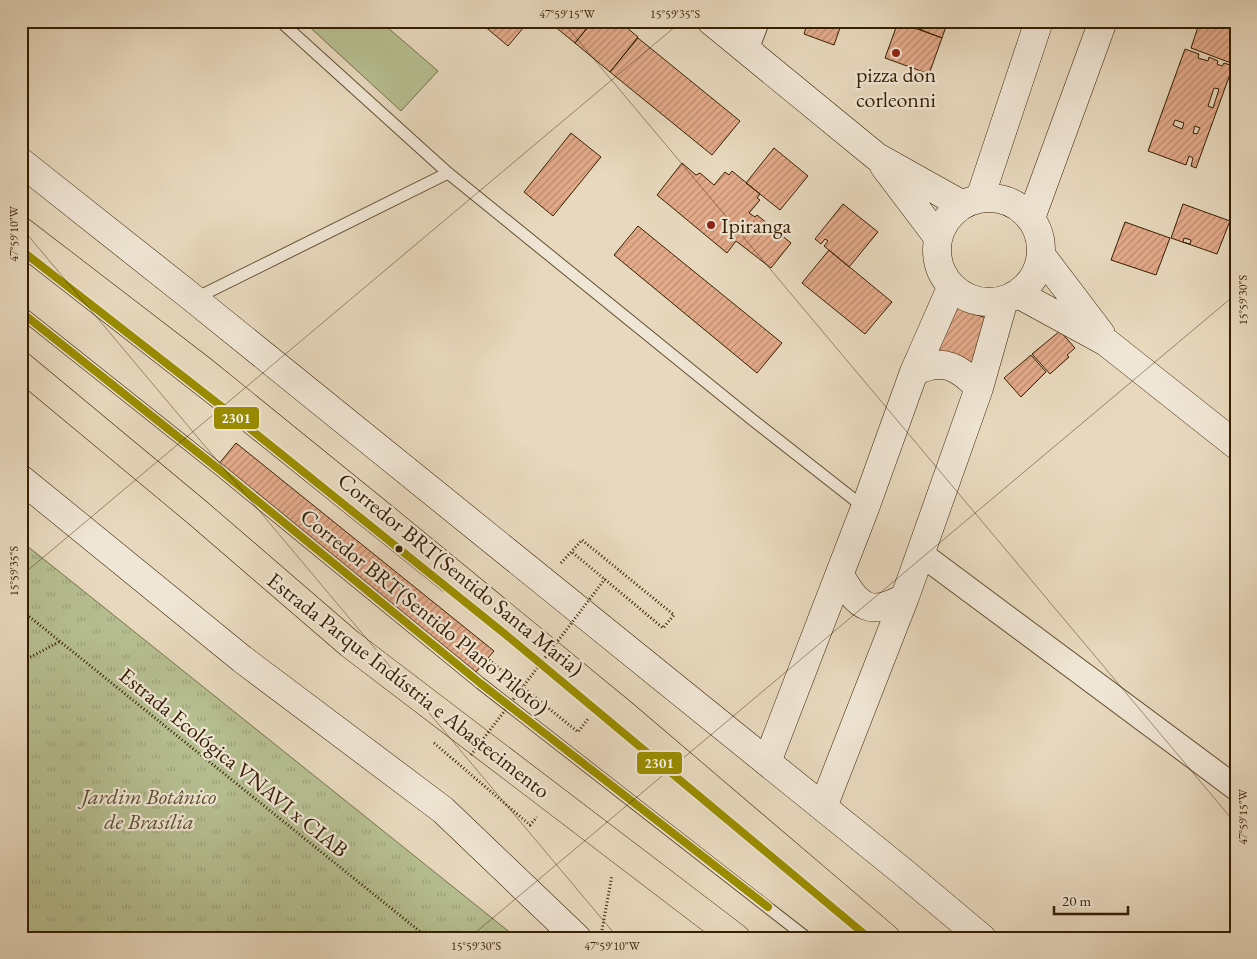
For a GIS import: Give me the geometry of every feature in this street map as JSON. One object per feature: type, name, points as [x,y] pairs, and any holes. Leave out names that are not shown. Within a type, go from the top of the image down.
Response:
[{"type":"highway","points":[[21,230],[202,370],[389,522],[622,713],[886,938]]},
{"type":"highway","name":"Estrada Parque Indústria e Abastecimento","points":[[21,366],[198,513],[350,644],[736,938]]},
{"type":"street","points":[[711,21],[878,157],[970,201]]},
{"type":"street","points":[[746,50],[757,21]]},
{"type":"street","points":[[970,201],[1039,21]]},
{"type":"street","points":[[1031,218],[1103,21]]},
{"type":"street","points":[[878,157],[937,236]]},
{"type":"street","points":[[21,162],[194,299],[902,871],[982,938]]},
{"type":"street","points":[[823,807],[905,597],[1011,297],[1034,277],[1041,255],[1040,236],[1031,218],[1017,205],[999,198],[970,201],[946,218],[937,236],[937,264],[951,288],[976,301],[1011,297],[1106,342],[1234,439]]},
{"type":"street","points":[[1041,255],[1106,342]]},
{"type":"street","points":[[767,762],[840,575],[914,372],[951,288]]},
{"type":"street","points":[[914,372],[925,366],[937,364],[950,366],[960,370],[979,388]]},
{"type":"street","points":[[21,479],[242,659],[443,810],[576,938]]},
{"type":"street","points":[[920,553],[1236,788]]},
{"type":"street","points":[[840,575],[853,597],[862,604],[872,608],[891,605],[905,597]]},
{"type":"lane","points":[[280,21],[448,173],[754,421],[865,508]]},
{"type":"lane","points":[[194,299],[448,173]]},
{"type":"lane","name":"Corredor BRT(Sentido Santa Maria)","points":[[21,250],[244,424],[511,639],[869,938]]},
{"type":"lane","name":"Corredor BRT(Sentido Plano Piloto)","points":[[21,312],[221,471],[480,683],[807,938]]},
{"type":"path","points":[[543,581],[582,540],[674,615],[663,628],[572,552]]},
{"type":"path","points":[[471,755],[606,579]]},
{"type":"path","name":"Estrada Ecológica VNAVI x CIAB","points":[[21,610],[428,938]]},
{"type":"path","points":[[21,662],[59,642]]},
{"type":"path","points":[[489,660],[578,732],[588,719],[581,713]]},
{"type":"path","points":[[526,670],[534,676]]},
{"type":"path","points":[[601,938],[617,847]]},
{"type":"green space","points":[[303,21],[380,21],[438,71],[401,111]]},
{"type":"green space","name":"Jardim Botânico de Brasília","points":[[21,541],[517,938],[21,938]]},
{"type":"building","points":[[486,21],[529,21],[508,46],[483,25]]},
{"type":"building","points":[[548,21],[593,21],[575,43]]},
{"type":"building","points":[[593,21],[619,21],[638,37],[610,72],[575,43]]},
{"type":"building","points":[[808,21],[833,21],[841,25],[834,45],[804,34]]},
{"type":"building","points":[[899,21],[948,21],[942,38]]},
{"type":"building","points":[[1200,21],[1220,21],[1236,27],[1236,51],[1231,63],[1191,48]]},
{"type":"building","points":[[898,22],[942,38],[929,74],[885,58]]},
{"type":"building","points":[[638,38],[740,121],[712,155],[610,72]]},
{"type":"building","points":[[1185,49],[1199,54],[1198,58],[1208,61],[1209,57],[1218,61],[1217,64],[1222,66],[1224,63],[1233,66],[1196,168],[1191,166],[1193,158],[1189,156],[1186,165],[1148,151]],"holes":[[[1214,88],[1219,89],[1213,108],[1208,106]],[[1175,120],[1184,123],[1182,129],[1173,125]],[[1195,126],[1200,128],[1197,134],[1193,133]]]},
{"type":"building","points":[[571,133],[601,157],[553,216],[524,192]]},
{"type":"building","points":[[774,148],[808,176],[780,210],[746,183]]},
{"type":"building","points":[[682,163],[696,175],[700,173],[714,185],[725,172],[729,175],[732,171],[760,194],[757,198],[760,200],[749,213],[755,217],[757,215],[791,243],[771,268],[736,241],[727,253],[657,195]]},
{"type":"building","points":[[843,204],[878,232],[849,267],[824,246],[828,241],[825,239],[821,244],[815,239]]},
{"type":"building","points":[[1183,204],[1230,221],[1217,254],[1171,238]],"holes":[[[1184,238],[1191,240],[1190,244],[1183,242]]]},
{"type":"building","points":[[1125,222],[1170,238],[1156,275],[1111,260]]},
{"type":"building","points":[[638,226],[782,343],[757,373],[614,255]]},
{"type":"building","points":[[829,250],[892,302],[865,334],[802,283]]},
{"type":"building","points":[[941,302],[1006,325],[989,370],[925,347]]},
{"type":"building","points":[[1060,331],[1075,348],[1067,355],[1069,357],[1050,374],[1032,354]]},
{"type":"building","points":[[1031,355],[1046,372],[1021,397],[1004,378]]},
{"type":"building","points":[[236,443],[494,651],[476,672],[218,465]]},
{"type":"transit line","name":"2301","points":[[21,250],[244,424],[511,639],[869,938]]},
{"type":"transit line","name":"2301","points":[[21,312],[221,471],[480,683],[768,907]]},
{"type":"place","name":"pizza don corleonni","points":[[896,53]]},
{"type":"place","name":"Ipiranga","points":[[711,225]]}]
